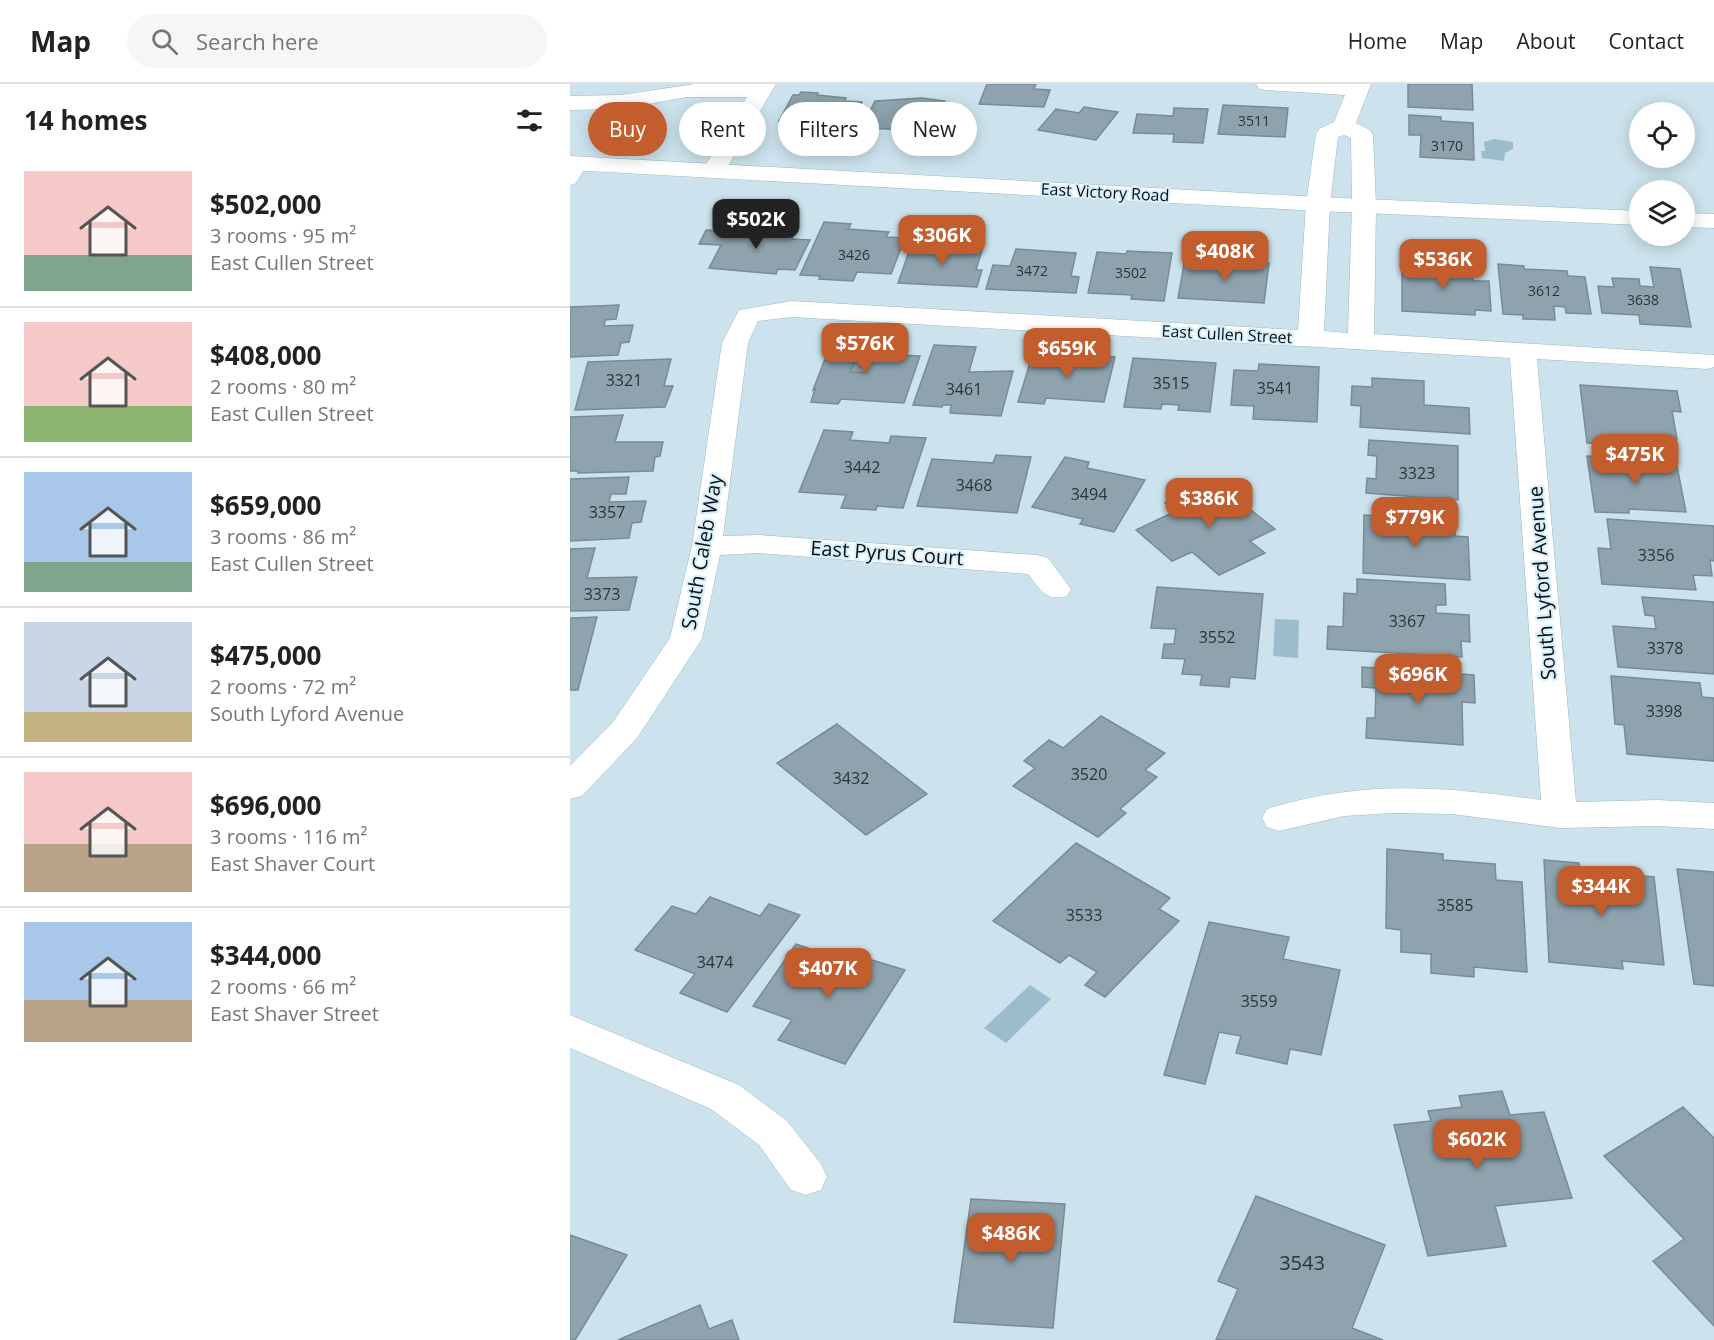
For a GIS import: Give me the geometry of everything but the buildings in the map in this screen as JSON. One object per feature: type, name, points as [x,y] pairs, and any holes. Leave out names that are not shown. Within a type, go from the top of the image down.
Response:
[{"type":"street","points":[[1267,84],[1359,86],[1344,126],[1327,134],[1318,204],[1311,338]]},
{"type":"street","points":[[570,102],[621,102],[687,91],[763,88]]},
{"type":"street","points":[[714,171],[763,88]]},
{"type":"street","points":[[1344,126],[1362,135],[1364,206],[1361,341]]},
{"type":"street","name":"East Victory Road","points":[[574,169],[714,171],[1318,204],[1629,218]]},
{"type":"street","points":[[1695,220],[1714,221]]},
{"type":"street","name":"East Cullen Street","points":[[748,315],[792,309],[1707,361]]},
{"type":"street","name":"South Caleb Way","points":[[570,788],[625,730],[686,639],[706,546],[735,342],[748,315]]},
{"type":"street","name":"South Lyford Avenue","points":[[1523,351],[1560,815]]},
{"type":"street","name":"East Pyrus Court","points":[[706,546],[769,544],[1037,565],[1056,589]]},
{"type":"street","points":[[1279,818],[1344,803],[1393,800],[1452,801],[1560,815],[1659,813],[1714,816]]},
{"type":"street","points":[[570,1031],[725,1097],[773,1133],[806,1177]]},
{"type":"water","points":[[1494,139],[1513,142],[1513,149],[1505,153],[1504,161],[1482,158],[1481,151],[1485,151],[1484,142]]},
{"type":"water","points":[[1275,619],[1299,620],[1298,658],[1273,656]]},
{"type":"water","points":[[1030,985],[1051,999],[1006,1043],[984,1028]]}]
